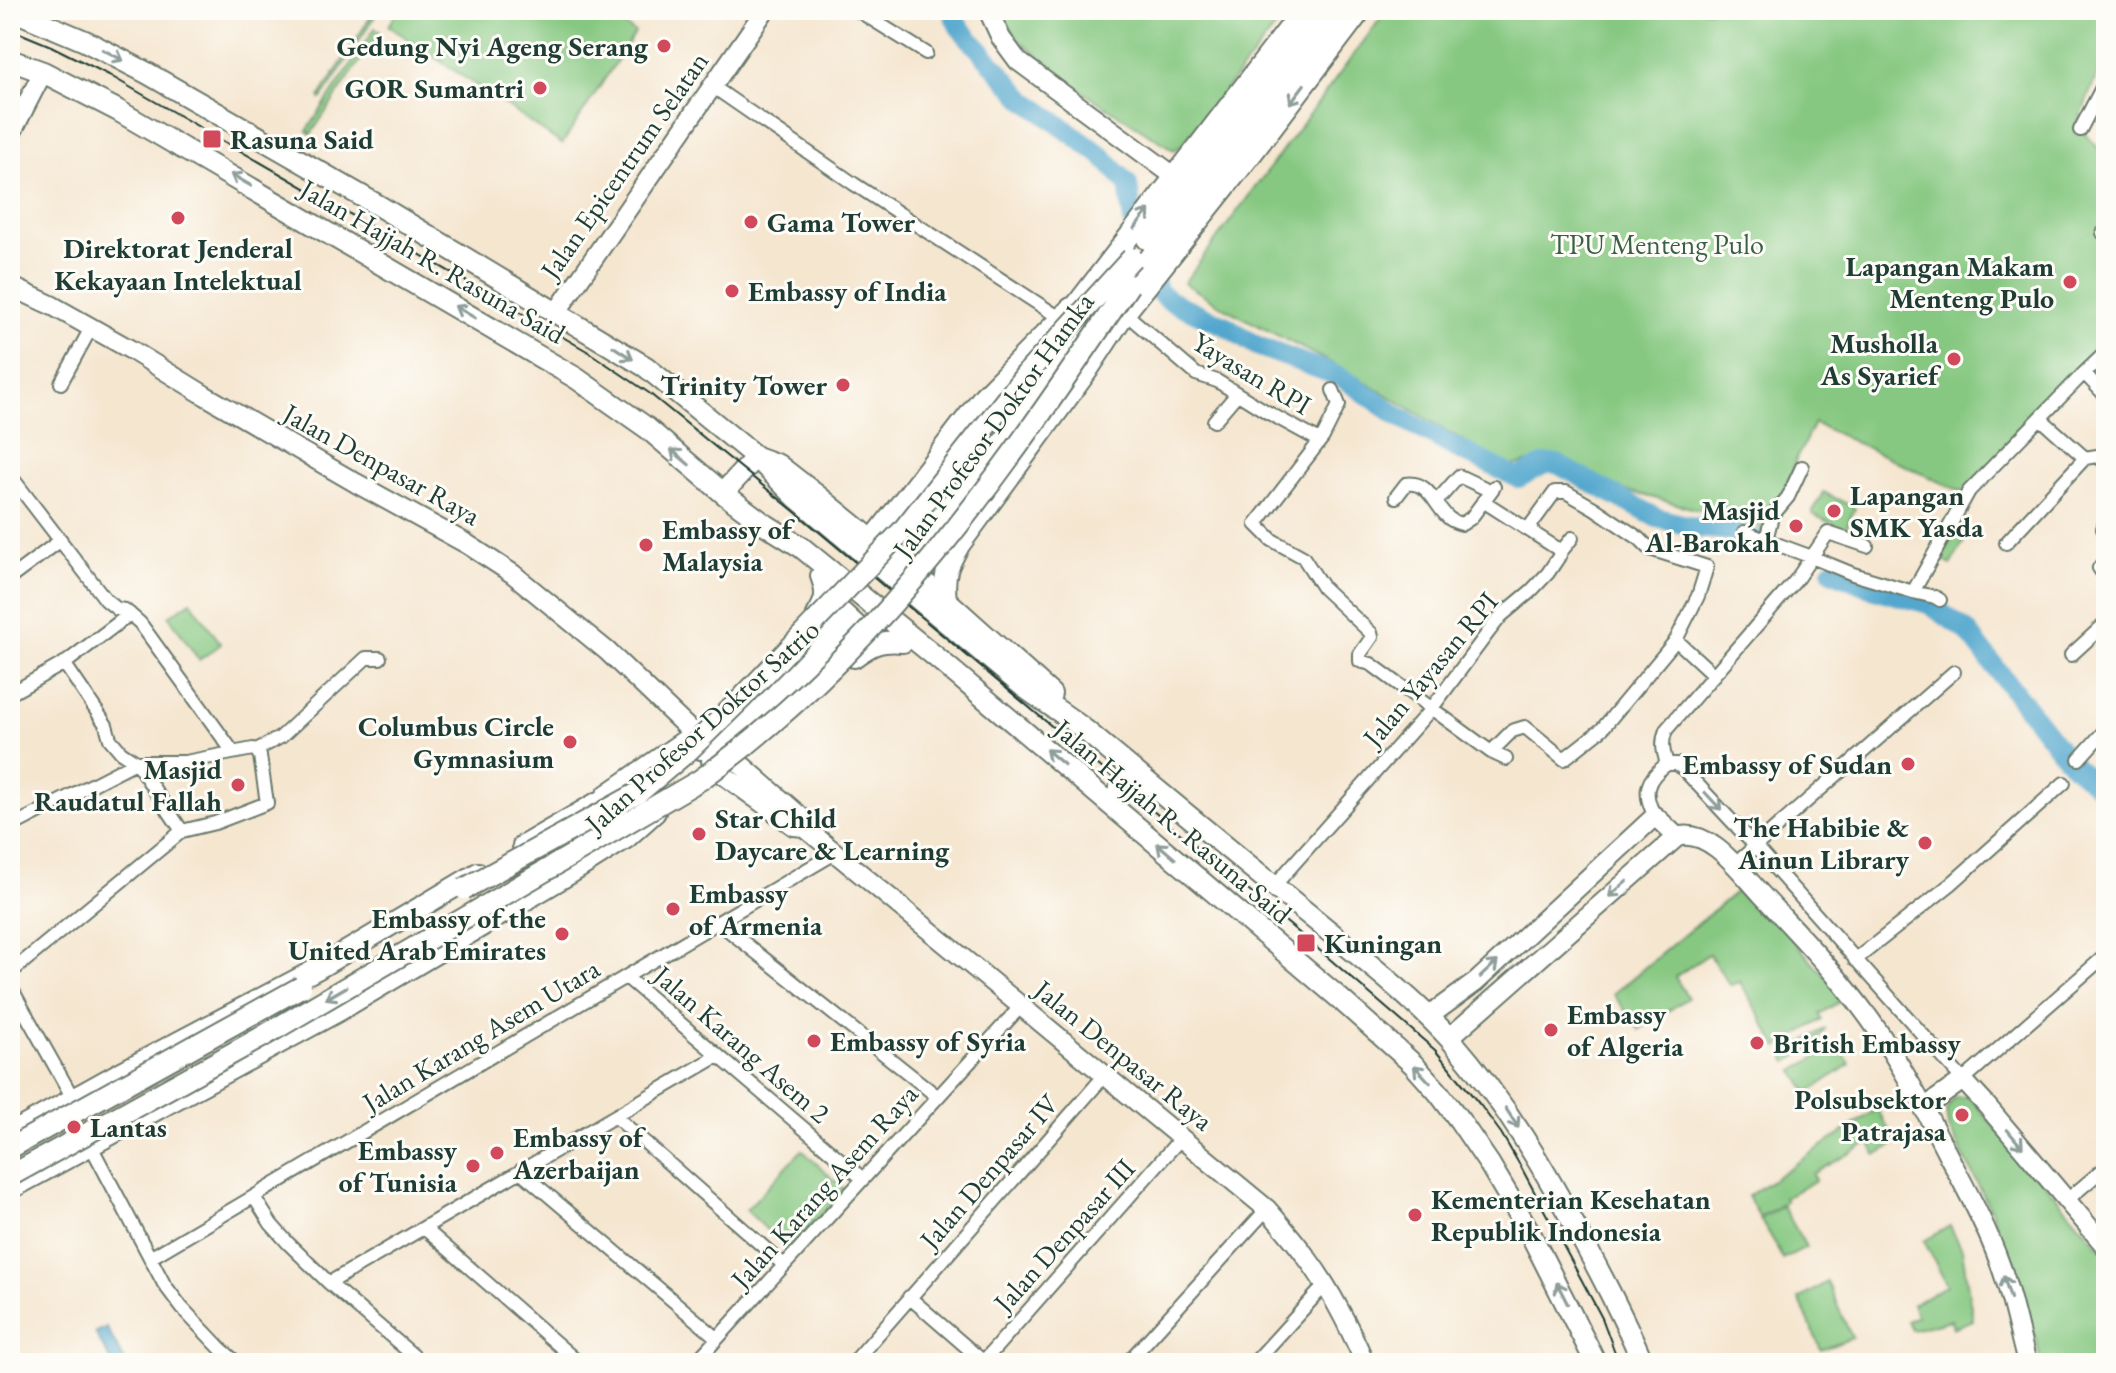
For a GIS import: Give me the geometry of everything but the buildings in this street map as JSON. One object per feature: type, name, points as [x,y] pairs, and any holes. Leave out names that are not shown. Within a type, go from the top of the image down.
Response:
[{"type":"main road","points":[[1125,313],[1079,341],[920,541],[1053,353],[1078,303],[1303,10]]},
{"type":"main road","name":"Jalan Profesor Doktor Hamka","points":[[10,1148],[301,987],[464,889],[638,793],[667,770],[753,687],[903,530],[1027,373],[1132,258],[1322,10]]},
{"type":"main road","name":"Jalan Profesor Doktor Hamka","points":[[10,1176],[260,1038],[700,780],[771,725],[843,659],[939,551],[1049,403],[1129,285],[1342,10]]},
{"type":"main road","points":[[946,600],[944,581],[947,567],[960,544],[1087,371],[1125,313],[1361,10]]},
{"type":"main road","name":"Jalan Hajjah R. Rasuna Said","points":[[30,13],[147,73],[379,206],[646,367],[1024,687],[1075,721],[1274,886],[1428,1017],[1502,1104],[1538,1159],[1604,1280],[1643,1363]]},
{"type":"main road","name":"Jalan Hajjah R. Rasuna Said","points":[[15,62],[96,98],[192,152],[576,378],[647,428],[723,493],[801,547],[994,705],[1413,1064],[1438,1092],[1490,1165],[1529,1231],[1596,1363]]},
{"type":"main road","points":[[872,541],[983,397],[1078,303]]},
{"type":"main road","points":[[723,493],[756,457]]},
{"type":"main road","name":"Jalan Hajjah R. Rasuna Said","points":[[756,457],[778,465],[946,600],[1047,689],[1075,721]]},
{"type":"main road","points":[[896,511],[895,529],[926,558],[945,554],[960,544]]},
{"type":"main road","name":"Jalan Hajjah R. Rasuna Said","points":[[763,523],[779,542],[966,693],[994,705]]},
{"type":"main road","points":[[821,576],[825,604],[833,625]]},
{"type":"main road","points":[[833,625],[826,607],[835,606],[862,631],[855,656]]},
{"type":"main road","points":[[597,803],[695,735],[833,625]]},
{"type":"main road","name":"Jalan Profesor Doktor Satrio","points":[[10,1134],[317,969],[597,803],[667,773],[727,728],[833,625]]},
{"type":"main road","name":"Jalan Profesor Doktor Satrio","points":[[10,1189],[340,1010],[531,898],[626,838],[713,760],[833,625]]},
{"type":"main road","points":[[626,838],[753,750],[855,656],[882,641],[903,642]]},
{"type":"main road","points":[[1115,807],[1121,785],[1144,779]]},
{"type":"main road","points":[[118,1074],[101,1088],[100,1094],[116,1122],[142,1119]]},
{"type":"street","name":"Jalan Epicentrum Selatan","points":[[556,313],[765,10]]},
{"type":"street","points":[[857,10],[926,53]]},
{"type":"street","points":[[880,10],[885,28]]},
{"type":"street","points":[[988,10],[1001,38],[1018,61],[1174,176]]},
{"type":"street","points":[[10,118],[27,84],[26,75],[15,62]]},
{"type":"street","points":[[10,136],[43,72]]},
{"type":"street","points":[[2080,130],[2106,80]]},
{"type":"street","points":[[712,86],[854,184],[1060,318]]},
{"type":"street","name":"Jalan Denpasar Raya","points":[[10,286],[91,328],[467,544],[513,574],[607,651],[695,735]]},
{"type":"street","name":"Yayasan RPI","points":[[1125,313],[1196,374],[1217,381],[1320,441]]},
{"type":"street","points":[[61,383],[91,328]]},
{"type":"street","points":[[1913,592],[1969,491],[2106,352]]},
{"type":"street","points":[[2084,373],[2106,396]]},
{"type":"street","points":[[1333,390],[1339,405],[1320,441],[1256,524],[1272,540],[1303,557],[1323,588],[1371,633],[1372,637],[1360,654],[1360,661],[1371,664],[1491,752],[1506,759]]},
{"type":"street","points":[[1214,421],[1237,394]]},
{"type":"street","points":[[2040,418],[2085,458]]},
{"type":"street","points":[[2006,543],[2085,458],[2097,456],[2106,463]]},
{"type":"street","points":[[1766,540],[1771,518],[1788,497],[1802,467]]},
{"type":"street","points":[[10,475],[110,605],[130,614],[140,623],[233,752]]},
{"type":"street","points":[[1437,501],[1459,476],[1464,476],[1560,553]]},
{"type":"street","points":[[1396,497],[1411,482],[1424,489],[1450,519],[1459,524],[1468,521],[1489,493]]},
{"type":"street","points":[[1491,752],[1512,731],[1525,727],[1564,759],[1602,729],[1676,640],[1698,596],[1707,567],[1650,549],[1640,539],[1566,492],[1555,492],[1528,529]]},
{"type":"street","points":[[2106,519],[2103,529],[2106,535]]},
{"type":"street","points":[[1744,532],[1808,561],[1940,600]]},
{"type":"street","points":[[1667,764],[1662,749],[1666,730],[1828,533],[1867,546]]},
{"type":"street","name":"Jalan Yayasan RPI","points":[[1274,886],[1432,708],[1501,616],[1540,582],[1572,538]]},
{"type":"street","points":[[10,578],[61,540]]},
{"type":"street","points":[[2106,559],[2099,568],[2106,578]]},
{"type":"street","points":[[10,694],[64,663],[130,614]]},
{"type":"street","points":[[2071,655],[2106,623]]},
{"type":"street","points":[[1676,640],[1714,675]]},
{"type":"street","points":[[10,827],[136,762],[185,762],[256,750],[281,737],[366,658],[380,658]]},
{"type":"street","points":[[64,663],[106,725],[110,739],[121,752],[136,762],[182,831]]},
{"type":"street","points":[[1734,865],[1954,672]]},
{"type":"street","points":[[2079,759],[2106,729]]},
{"type":"street","points":[[10,973],[182,831],[215,823],[267,803],[260,756],[256,750]]},
{"type":"street","points":[[1677,837],[1655,816],[1647,802],[1651,779],[1667,764],[1677,764],[1684,770],[1757,848],[1987,1106],[2106,1247]]},
{"type":"street","name":"Jalan Denpasar Raya","points":[[729,767],[801,817],[804,827],[1267,1209],[1325,1285],[1365,1363]]},
{"type":"street","points":[[1855,960],[1951,884],[2064,783]]},
{"type":"street","points":[[1428,1017],[1476,982],[1655,816]]},
{"type":"street","points":[[1449,1038],[1677,837],[1690,835],[1705,840],[1734,865],[1827,965],[1894,1053],[1981,1217],[2001,1265],[2027,1363]]},
{"type":"street","name":"Jalan Karang Asem Utara","points":[[150,1258],[835,853]]},
{"type":"street","points":[[718,922],[938,1097]]},
{"type":"street","points":[[1924,1108],[1963,1080],[2106,955]]},
{"type":"street","name":"Jalan Karang Asem 2","points":[[626,977],[863,1179]]},
{"type":"street","points":[[10,986],[74,1100]]},
{"type":"street","name":"Jalan Karang Asem Raya","points":[[695,1363],[1021,1006]]},
{"type":"street","points":[[329,1283],[718,1056]]},
{"type":"street","name":"Jalan Denpasar IV","points":[[853,1363],[1105,1075]]},
{"type":"street","points":[[615,1116],[784,1265]]},
{"type":"street","name":"Jalan Denpasar III","points":[[984,1362],[1181,1138]]},
{"type":"street","points":[[91,1146],[164,1284],[182,1308],[237,1363]]},
{"type":"street","points":[[2067,1200],[2106,1167]]},
{"type":"street","points":[[520,1171],[717,1338]]},
{"type":"street","points":[[254,1197],[271,1224],[329,1283],[422,1363]]},
{"type":"street","points":[[1127,1363],[1267,1209]]},
{"type":"street","points":[[424,1228],[579,1363]]},
{"type":"street","points":[[1254,1363],[1325,1285]]},
{"type":"street","points":[[909,1297],[984,1362]]},
{"type":"green space","points":[[375,10],[379,10],[320,99],[320,96]]},
{"type":"green space","name":"GOR Sumantri","points":[[398,10],[605,10],[635,33],[562,144],[389,26]]},
{"type":"green space","points":[[999,10],[1289,10],[1180,147],[1174,150],[1086,94],[1017,39]]},
{"type":"green space","name":"TPU Menteng Pulo","points":[[1387,10],[2106,10],[2106,60],[2097,74],[2077,126],[2106,156],[2106,346],[2040,418],[1962,492],[1814,423],[1795,462],[1786,492],[1766,510],[1764,531],[1755,525],[1613,487],[1555,456],[1507,467],[1347,371],[1228,310],[1184,283]]},
{"type":"green space","points":[[375,28],[380,31],[311,134],[307,131]]},
{"type":"green space","name":"Lapangan SMK Yasda","points":[[1823,492],[1855,508],[1845,530],[1812,514]]},
{"type":"green space","points":[[1951,527],[1967,536],[1951,565],[1935,556]]},
{"type":"green space","points":[[191,601],[221,644],[199,660],[169,616]]},
{"type":"green space","points":[[1744,885],[1845,998],[1820,1014],[1822,1019],[1778,1047],[1740,982],[1730,985],[1709,954],[1675,977],[1688,998],[1639,1030],[1613,994]]},
{"type":"green space","points":[[1826,1028],[1816,1044],[1788,1062],[1783,1055]]},
{"type":"green space","points":[[1838,1044],[1850,1064],[1808,1093],[1794,1071]]},
{"type":"green space","points":[[1968,1096],[2106,1254],[2106,1363],[2040,1363],[2037,1340],[1991,1210],[1948,1126],[1946,1111],[1954,1098]]},
{"type":"green space","points":[[1877,1109],[1897,1143],[1876,1155],[1869,1143],[1813,1174],[1816,1180],[1759,1217],[1748,1196]]},
{"type":"green space","points":[[802,1150],[845,1190],[788,1250],[746,1210]]},
{"type":"green space","points":[[1783,1206],[1806,1247],[1783,1259],[1760,1219]]},
{"type":"green space","points":[[1950,1226],[1962,1249],[1973,1320],[1953,1328],[1951,1320],[1912,1330],[1907,1321],[1917,1316],[1912,1305],[1947,1285],[1924,1241]]},
{"type":"green space","points":[[1827,1282],[1852,1338],[1821,1350],[1799,1299]]},
{"type":"water","points":[[106,1327],[126,1363],[112,1363],[95,1333]]},
{"type":"waterway","points":[[951,10],[959,27],[1024,99],[1102,156],[1128,184],[1133,222]]},
{"type":"waterway","points":[[1154,280],[1159,292],[1170,301],[1226,326],[1257,346],[1341,377],[1398,416],[1518,478],[1545,464],[1557,464],[1657,518],[1699,528],[1732,531],[1762,542]]},
{"type":"waterway","points":[[1832,571],[1871,588],[1929,604],[1967,631],[2072,764],[2106,793]]},
{"type":"tunnel","points":[[835,625],[914,536]]},
{"type":"tunnel","points":[[846,635],[925,546]]},
{"type":"tram line","points":[[10,29],[109,75],[587,351],[649,393],[794,511],[1435,1050],[1501,1133],[1521,1167],[1602,1318],[1619,1363]]},
{"type":"place","name":"Gedung Nyi Ageng Serang","points":[[664,46]]},
{"type":"place","name":"GOR Sumantri","points":[[540,88]]},
{"type":"place","name":"Rasuna Said","points":[[212,139]]},
{"type":"place","name":"Direktorat Jenderal Kekayaan Intelektual","points":[[178,218]]},
{"type":"place","name":"Gama Tower","points":[[751,222]]},
{"type":"place","name":"Lapangan Makam Menteng Pulo","points":[[2070,282]]},
{"type":"place","name":"Embassy of India","points":[[732,291]]},
{"type":"place","name":"Musholla As Syarief","points":[[1954,359]]},
{"type":"place","name":"Trinity Tower","points":[[843,385]]},
{"type":"place","name":"Lapangan SMK Yasda","points":[[1834,511]]},
{"type":"place","name":"Masjid Al-Barokah","points":[[1796,526]]},
{"type":"place","name":"Embassy of Malaysia","points":[[646,545]]},
{"type":"place","name":"Columbus Circle Gymnasium","points":[[570,742]]},
{"type":"place","name":"Embassy of Sudan","points":[[1908,764]]},
{"type":"place","name":"Masjid Raudatul Fallah","points":[[238,785]]},
{"type":"place","name":"Star Child Daycare & Learning","points":[[699,834]]},
{"type":"place","name":"The Habibie & Ainun Library","points":[[1925,843]]},
{"type":"place","name":"Embassy of Armenia","points":[[673,909]]},
{"type":"place","name":"Embassy of the United Arab Emirates","points":[[562,934]]},
{"type":"place","name":"Kuningan","points":[[1306,943]]},
{"type":"place","name":"Embassy of Algeria","points":[[1551,1030]]},
{"type":"place","name":"Embassy of Syria","points":[[814,1041]]},
{"type":"place","name":"British Embassy","points":[[1757,1043]]},
{"type":"place","name":"Polsubsektor Patrajasa","points":[[1962,1115]]},
{"type":"place","name":"Lantas","points":[[74,1127]]},
{"type":"place","name":"Embassy of Azerbaijan","points":[[497,1153]]},
{"type":"place","name":"Embassy of Tunisia","points":[[473,1166]]},
{"type":"place","name":"Kementerian Kesehatan Republik Indonesia","points":[[1415,1215]]}]
